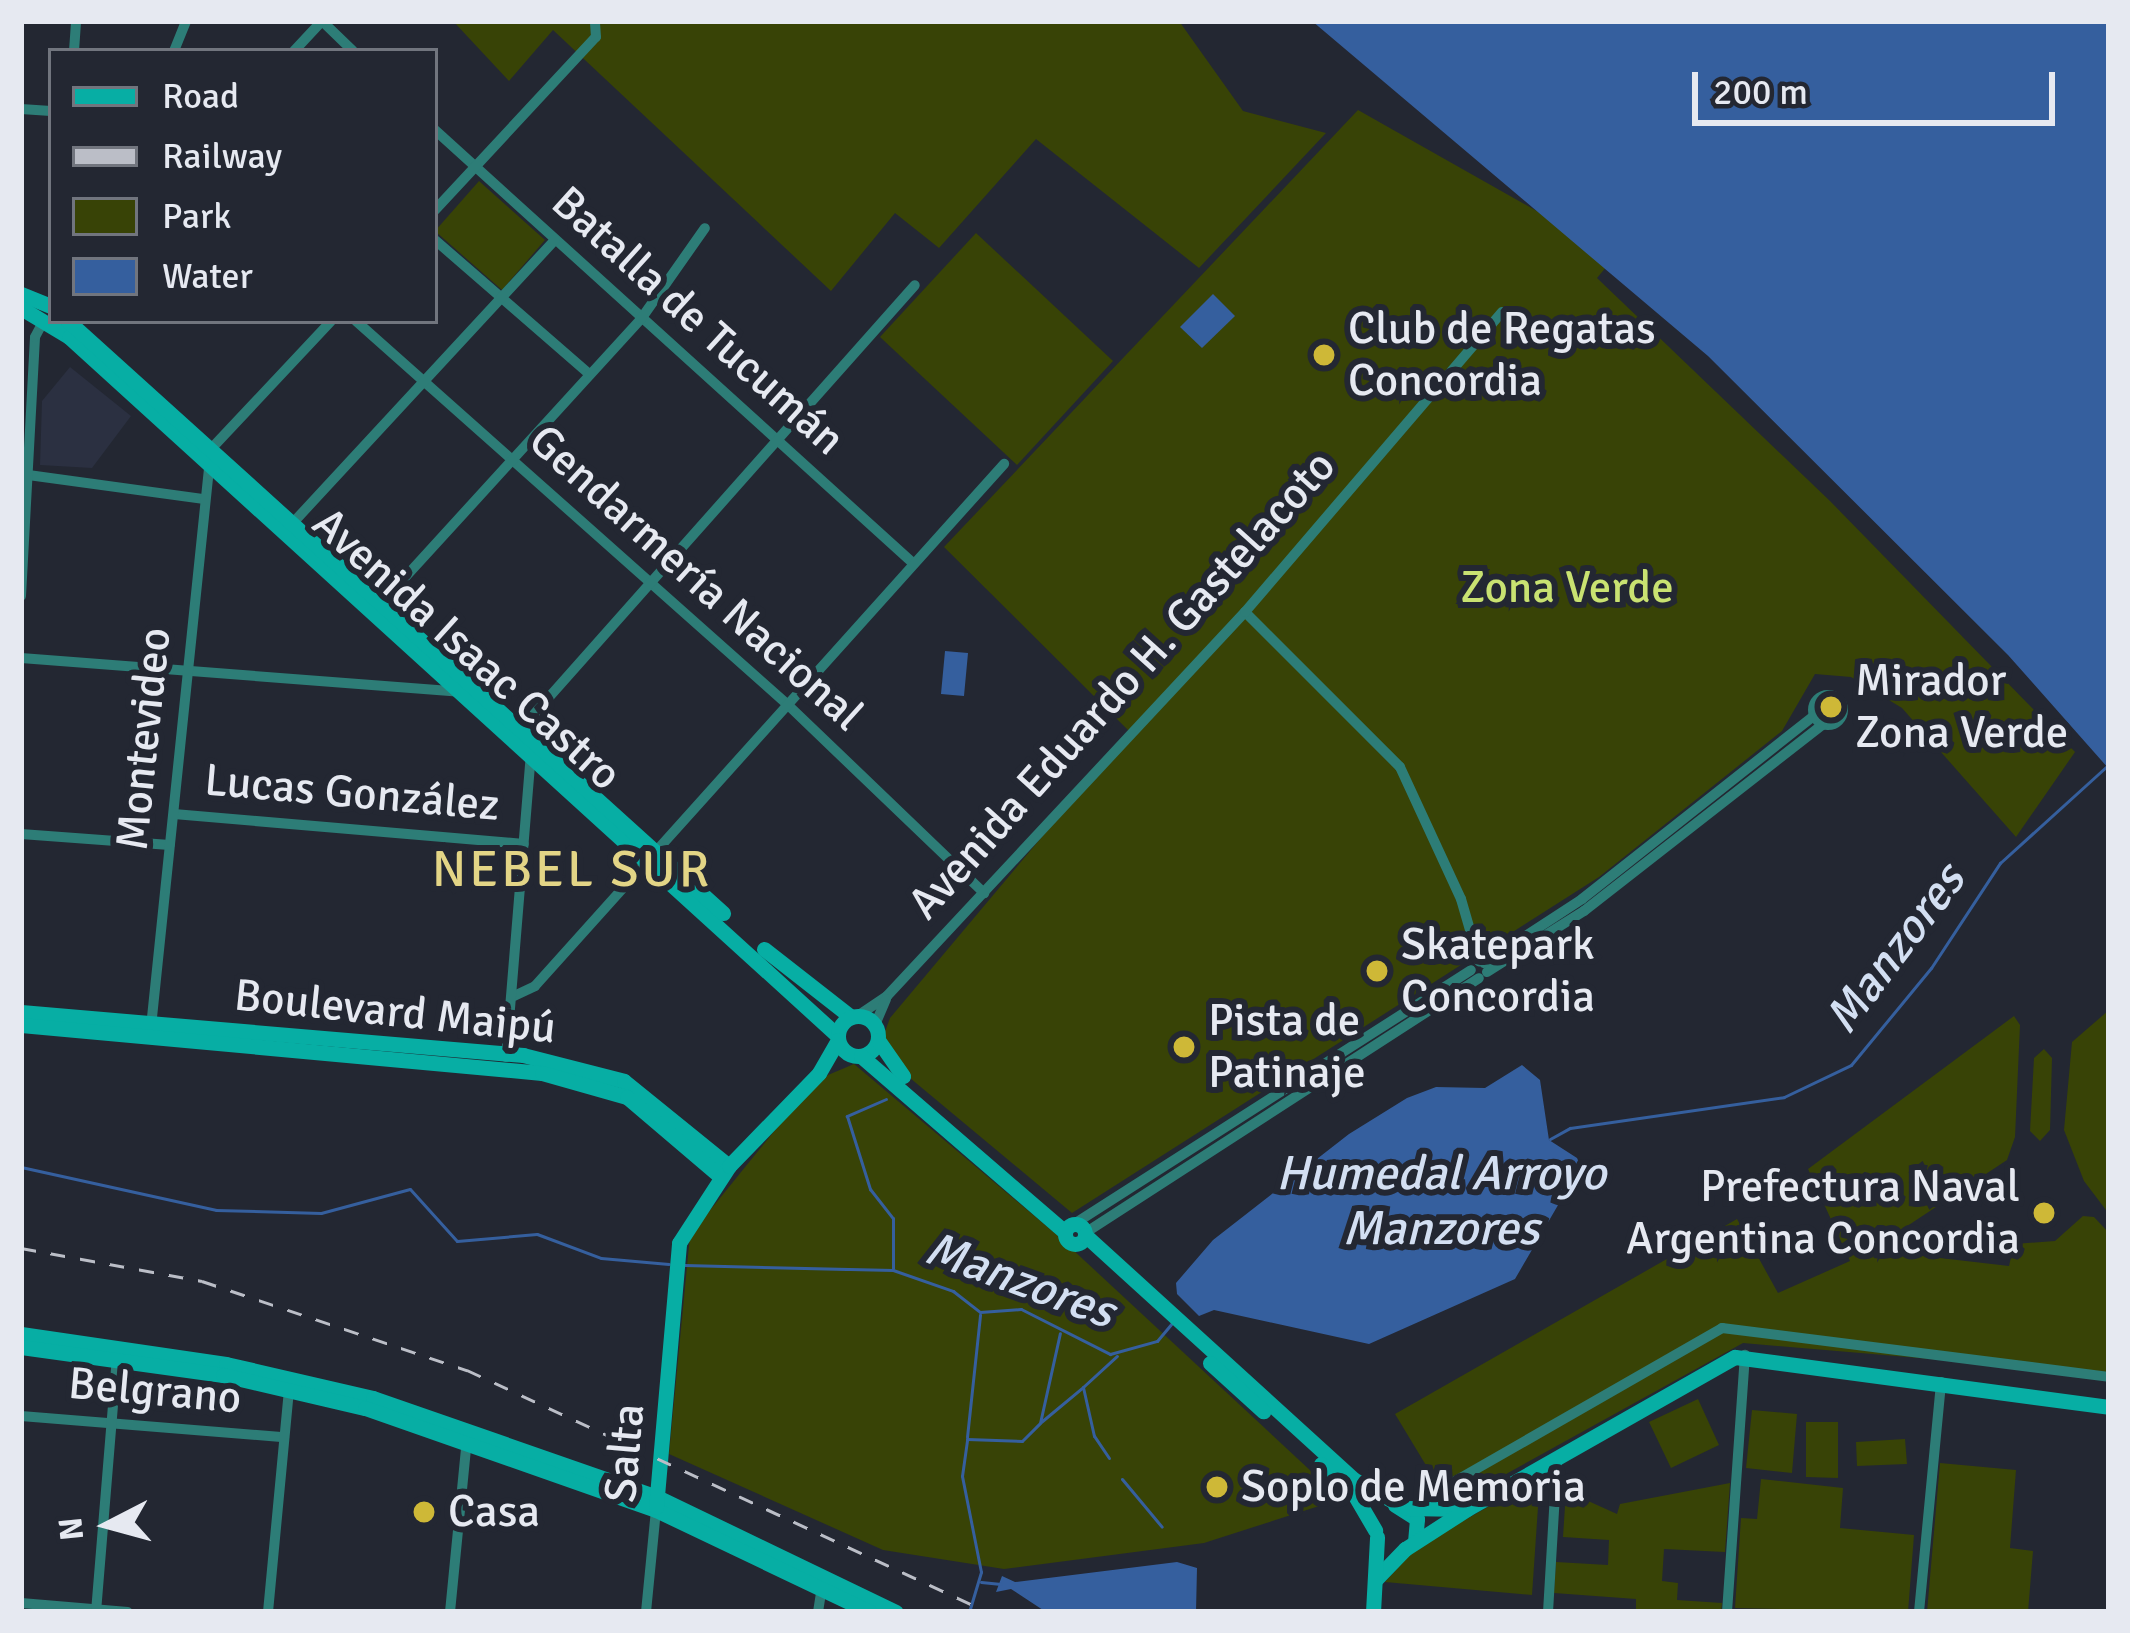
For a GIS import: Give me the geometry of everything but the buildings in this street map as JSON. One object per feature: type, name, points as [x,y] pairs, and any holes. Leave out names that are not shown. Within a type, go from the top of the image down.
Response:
[{"type":"main road","points":[[21,294],[48,309]]},
{"type":"main road","name":"Avenida Isaac Castro","points":[[64,324],[652,856],[828,1006],[855,1016],[877,1032]]},
{"type":"main road","name":"Avenida Isaac Castro","points":[[71,324],[210,456]]},
{"type":"main road","name":"Avenida Isaac Castro","points":[[377,609],[460,692],[517,735]]},
{"type":"main road","name":"Avenida Isaac Castro","points":[[652,856],[857,1055]]},
{"type":"main road","name":"Boulevard Maipú","points":[[21,1012],[151,1030]]},
{"type":"main road","points":[[725,1172],[819,1073],[855,1016]]},
{"type":"main road","name":"Boulevard Maipú","points":[[21,1024],[151,1030],[506,1061],[627,1097],[725,1172]]},
{"type":"main road","points":[[819,1073],[857,1055],[877,1032],[895,1068],[1155,1307],[1365,1490],[1404,1506],[1419,1526],[1410,1545]]},
{"type":"main road","points":[[857,1055],[1076,1232]]},
{"type":"main road","name":"Salta","points":[[657,1504],[679,1243],[725,1172]]},
{"type":"main road","points":[[21,1334],[291,1382],[469,1435],[657,1504],[824,1584],[896,1612]]},
{"type":"main road","points":[[21,1347],[118,1353]]},
{"type":"main road","points":[[1376,1579],[1410,1545],[1467,1509],[1745,1355],[2109,1407]]},
{"type":"main road","points":[[1219,1364],[1354,1494],[1376,1534],[1410,1545]]},
{"type":"main road","points":[[1373,1612],[1380,1512],[1404,1506],[1467,1509]]},
{"type":"main road","points":[[824,1584],[870,1612]]},
{"type":"street","points":[[297,48],[322,21],[350,48]]},
{"type":"street","points":[[438,207],[596,37],[595,21]]},
{"type":"street","name":"Batalla de Tucumán","points":[[438,133],[914,564]]},
{"type":"street","points":[[377,609],[640,319],[705,228]]},
{"type":"street","points":[[288,528],[555,240]]},
{"type":"street","points":[[438,243],[589,374]]},
{"type":"street","points":[[517,735],[915,285]]},
{"type":"street","points":[[21,596],[35,337],[48,312]]},
{"type":"street","name":"Avenida Eduardo H. Gastelacoto","points":[[855,1016],[887,996],[1245,612],[1502,312]]},
{"type":"street","points":[[210,456],[328,324]]},
{"type":"street","name":"Gendarmería Nacional","points":[[359,324],[788,705],[984,892]]},
{"type":"street","name":"Montevideo","points":[[151,1030],[210,456]]},
{"type":"street","points":[[514,996],[536,986],[1004,464]]},
{"type":"street","points":[[25,474],[204,499]]},
{"type":"street","points":[[1245,612],[1400,767],[1461,899],[1480,969]]},
{"type":"street","points":[[21,658],[460,692]]},
{"type":"street","points":[[1076,1232],[1582,899],[1818,720]]},
{"type":"street","points":[[506,1061],[533,750]]},
{"type":"street","name":"Lucas González","points":[[174,814],[524,844]]},
{"type":"street","name":"Lucas González","points":[[21,834],[170,844]]},
{"type":"street","name":"Avenida Eduardo H. Gastelacoto","points":[[877,1032],[887,996]]},
{"type":"street","points":[[1450,1484],[1722,1328],[2109,1377]]},
{"type":"street","points":[[96,1611],[118,1353]]},
{"type":"street","points":[[1727,1612],[1745,1355]]},
{"type":"street","points":[[1919,1612],[1941,1381]]},
{"type":"street","points":[[268,1612],[291,1382]]},
{"type":"street","name":"Belgrano","points":[[21,1416],[284,1437]]},
{"type":"street","points":[[450,1612],[469,1435]]},
{"type":"street","points":[[1548,1612],[1557,1462]]},
{"type":"street","name":"Salta","points":[[646,1612],[657,1504]]},
{"type":"street","points":[[818,1612],[824,1584]]},
{"type":"street","points":[[21,1603],[128,1612]]},
{"type":"shaded area","points":[[70,367],[131,416],[92,468],[40,465],[42,401]]},
{"type":"green space","points":[[453,21],[1179,21],[1243,111],[1326,133],[1199,268],[1036,139],[939,248],[895,213],[831,291],[553,30],[509,81]]},
{"type":"green space","name":"Zona Verde","points":[[1358,110],[1542,214],[1607,266],[1597,278],[1830,501],[2075,752],[2016,837],[1902,708],[1851,677],[1815,674],[1782,731],[1599,877],[1072,1213],[898,1068],[883,1037],[890,1018],[1130,732],[944,547]]},
{"type":"green space","points":[[479,181],[545,240],[502,290],[438,234],[438,228]]},
{"type":"green space","points":[[976,233],[1113,361],[1017,465],[880,337]]},
{"type":"green space","points":[[2109,1010],[2109,1214],[2084,1181],[2064,1130],[2072,1042]]},
{"type":"green space","points":[[2014,1016],[2020,1025],[2015,1137],[2007,1160],[1871,1250],[2009,1266],[2014,1244],[2055,1241],[2083,1216],[2094,1217],[2109,1233],[2109,1374],[1743,1343],[1450,1505],[1395,1414],[1737,1219],[1778,1293],[1850,1261],[1808,1169]]},
{"type":"green space","points":[[2044,1049],[2052,1058],[2050,1130],[2040,1141],[2030,1131],[2034,1058]]},
{"type":"green space","points":[[854,1064],[1057,1235],[1341,1499],[1204,1543],[1004,1569],[883,1550],[669,1454],[690,1235],[784,1119],[828,1075]]},
{"type":"green space","points":[[1698,1399],[1719,1445],[1671,1468],[1649,1422]]},
{"type":"green space","points":[[1752,1410],[1797,1414],[1792,1473],[1746,1468]]},
{"type":"green space","points":[[1806,1422],[1838,1422],[1838,1478],[1806,1477]]},
{"type":"green space","points":[[1905,1439],[1907,1464],[1857,1466],[1856,1442]]},
{"type":"green space","points":[[1940,1463],[2016,1470],[2010,1548],[2033,1551],[2028,1612],[1927,1612]]},
{"type":"green space","points":[[1540,1478],[1532,1595],[1385,1582],[1418,1546]]},
{"type":"green space","points":[[1761,1479],[1843,1488],[1840,1528],[1914,1535],[1908,1612],[1735,1608],[1741,1518],[1757,1519]]},
{"type":"green space","points":[[1730,1483],[1725,1552],[1664,1549],[1662,1581],[1678,1583],[1677,1600],[1722,1603],[1721,1612],[1636,1612],[1636,1599],[1554,1593],[1556,1562],[1608,1565],[1609,1540],[1563,1537],[1566,1491],[1617,1514],[1620,1504]]},
{"type":"water","points":[[1312,21],[2109,21],[2109,769],[2008,655],[1708,356]]},
{"type":"water","points":[[1213,294],[1235,316],[1202,348],[1180,327]]},
{"type":"water","points":[[945,651],[968,653],[964,696],[941,694]]},
{"type":"water","name":"Humedal Arroyo Manzores","points":[[1522,1065],[1540,1080],[1549,1140],[1577,1158],[1586,1178],[1568,1188],[1515,1279],[1369,1344],[1214,1310],[1199,1316],[1177,1294],[1176,1283],[1213,1240],[1349,1134],[1407,1098],[1436,1087],[1485,1088]]},
{"type":"water","points":[[1177,1562],[1197,1568],[1196,1612],[1046,1612],[1011,1589],[996,1592],[1002,1576],[1015,1582]]},
{"type":"waterway","name":"Manzores","points":[[1550,1139],[1570,1128],[1784,1097],[1851,1065],[1931,968],[2000,863],[2109,764]]},
{"type":"waterway","points":[[886,1099],[847,1116],[870,1189],[893,1218],[893,1268]]},
{"type":"waterway","name":"Manzores","points":[[21,1167],[216,1210],[321,1213],[410,1189],[457,1241],[537,1234],[601,1258],[669,1264]]},
{"type":"waterway","name":"Manzores","points":[[684,1265],[893,1270],[953,1291],[980,1312],[1021,1309],[1110,1354],[1157,1341],[1174,1321]]},
{"type":"waterway","points":[[967,1437],[980,1315]]},
{"type":"waterway","points":[[969,1612],[981,1572],[962,1476],[967,1439],[1022,1441],[1040,1423],[1060,1333]]},
{"type":"waterway","points":[[1109,1458],[1094,1436],[1083,1387],[1117,1356]]},
{"type":"waterway","points":[[1041,1422],[1083,1387]]},
{"type":"waterway","points":[[1122,1479],[1162,1527]]},
{"type":"waterway","points":[[981,1582],[1001,1584]]},
{"type":"railway","points":[[21,1248],[202,1281],[467,1370],[988,1612]]},
{"type":"place","name":"Club de Regatas Concordia","points":[[1324,355]]},
{"type":"place","name":"Mirador Zona Verde","points":[[1831,707]]},
{"type":"place","name":"Skatepark Concordia","points":[[1377,971]]},
{"type":"place","name":"Pista de Patinaje","points":[[1184,1047]]},
{"type":"place","name":"Prefectura Naval Argentina Concordia","points":[[2044,1213]]},
{"type":"place","name":"Soplo de Memoria","points":[[1217,1487]]},
{"type":"place","name":"Casa","points":[[424,1512]]},
{"type":"district","name":"NEBEL SUR","points":[[572,870]]}]
